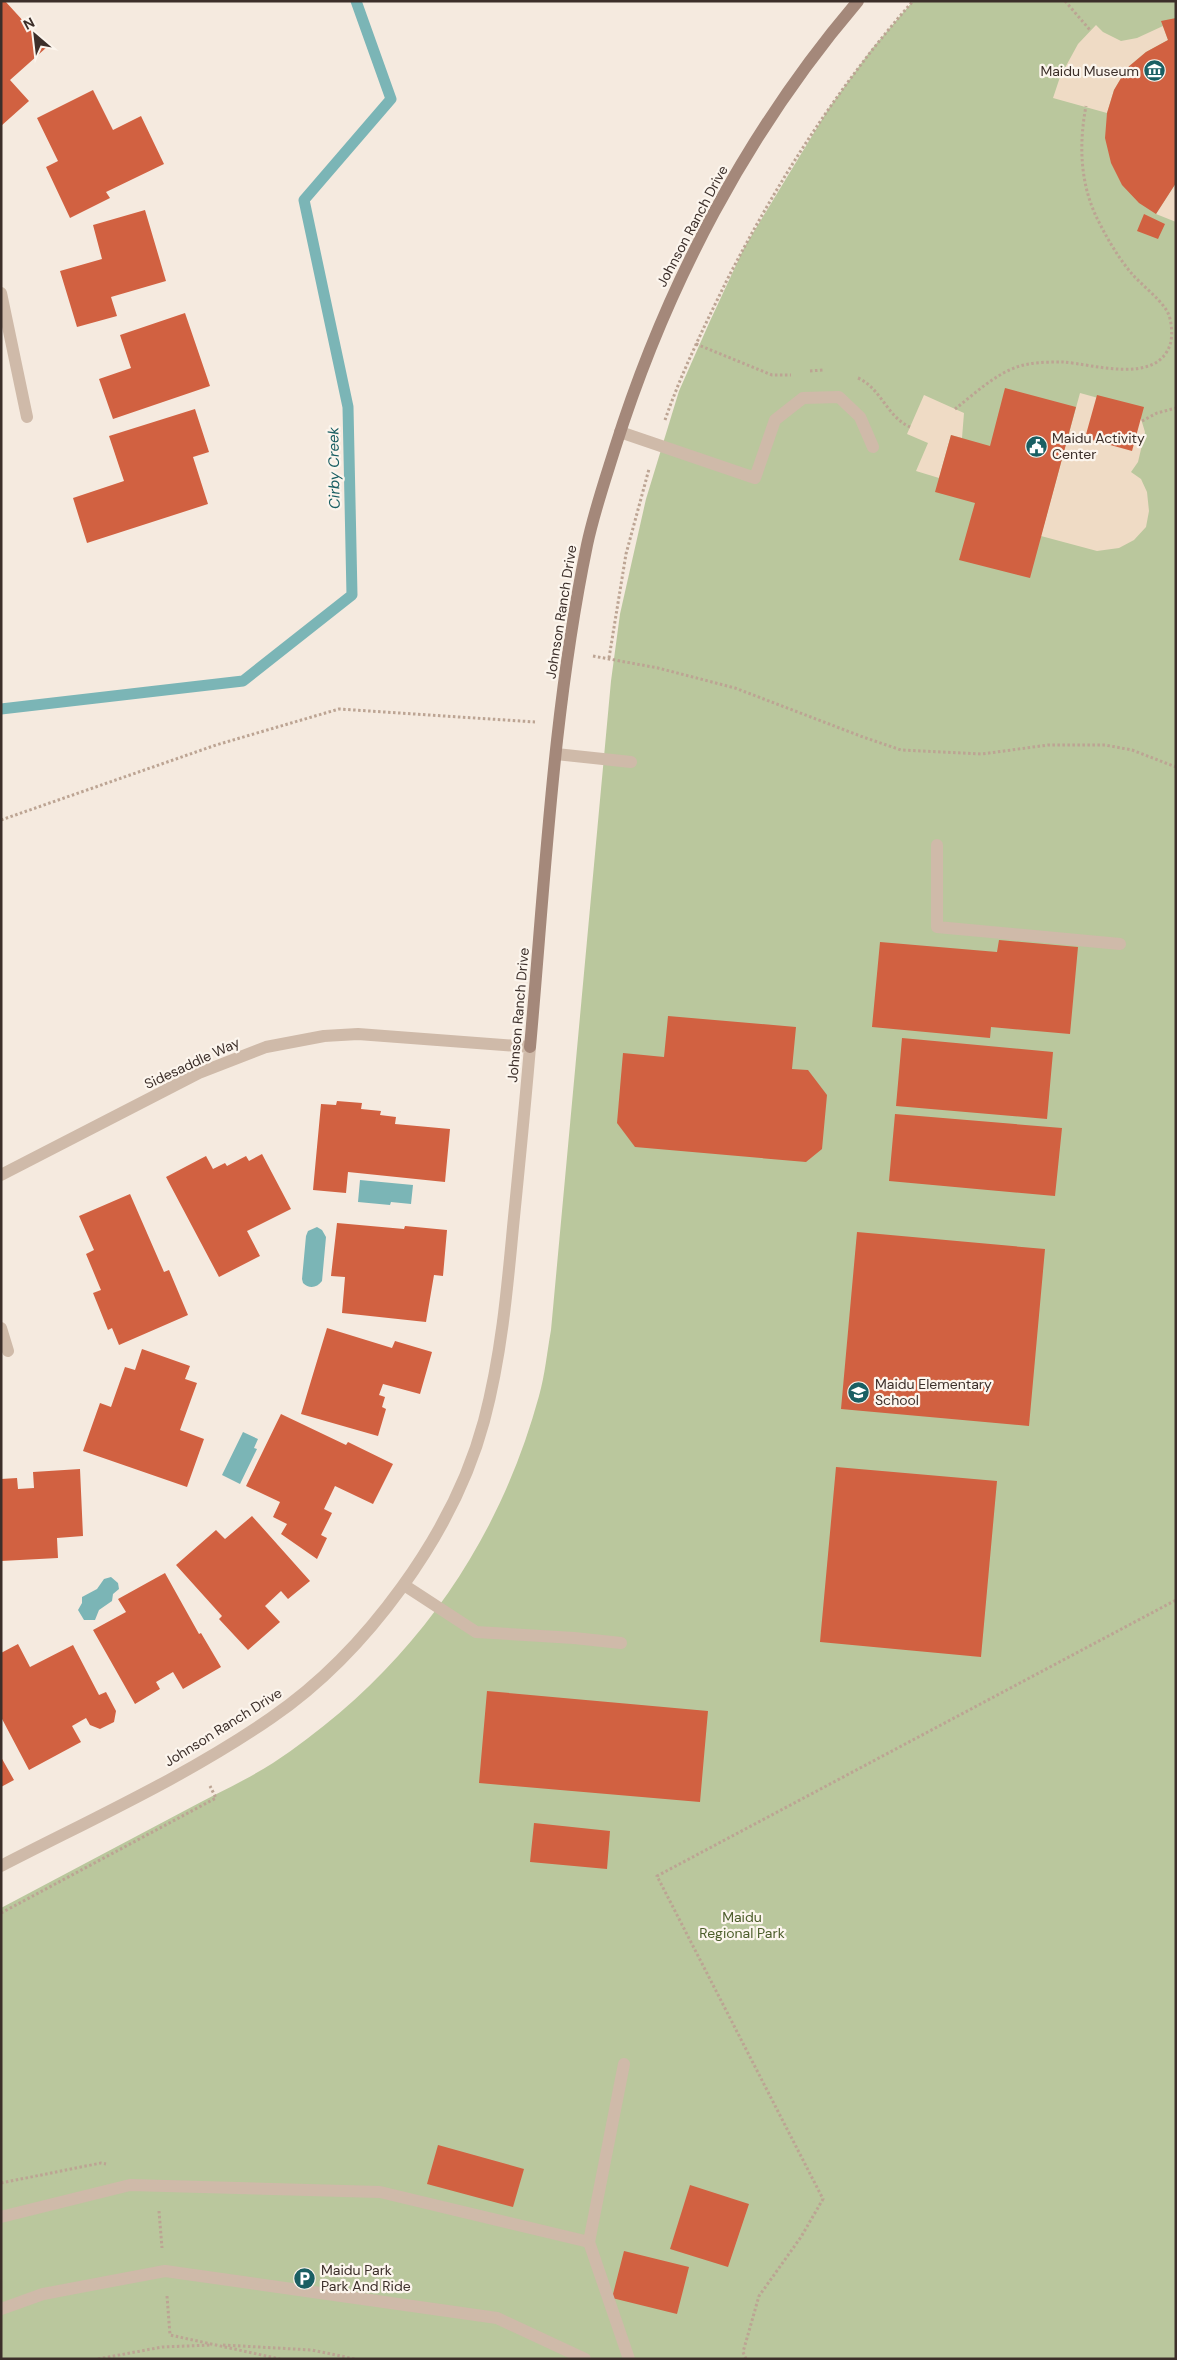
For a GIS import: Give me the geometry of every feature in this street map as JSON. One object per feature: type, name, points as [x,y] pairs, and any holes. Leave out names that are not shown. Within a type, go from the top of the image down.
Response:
[{"type":"street","name":"Johnson Ranch Drive","points":[[1,1866],[198,1763],[272,1718],[322,1678],[368,1631],[404,1585],[434,1536],[462,1482],[484,1424],[497,1371],[505,1308],[530,1047],[556,754],[568,652],[587,545],[598,499],[658,328],[708,223],[776,110],[858,1]]},
{"type":"street","points":[[1,292],[27,417]]},
{"type":"street","points":[[620,432],[755,478],[774,420],[803,398],[839,397],[860,418],[873,447]]},
{"type":"street","points":[[556,754],[631,762]]},
{"type":"street","points":[[937,845],[937,927],[1120,944]]},
{"type":"street","name":"Sidesaddle Way","points":[[1,1176],[199,1073],[266,1047],[324,1036],[358,1034],[530,1047]]},
{"type":"street","points":[[1,1328],[8,1351]]},
{"type":"street","points":[[404,1585],[476,1632],[621,1643]]},
{"type":"street","points":[[624,2064],[589,2242],[629,2359]]},
{"type":"street","points":[[1,2217],[130,2185],[380,2192],[589,2242]]},
{"type":"street","points":[[1,2309],[43,2294],[164,2271],[497,2318],[585,2359]]},
{"type":"path","points":[[609,658],[626,554],[656,444],[678,383],[696,344],[746,243],[811,134],[877,42],[913,1]]},
{"type":"path","points":[[1065,1],[1090,30]]},
{"type":"path","points":[[955,408],[998,376],[1028,364],[1062,362],[1127,370],[1157,363],[1165,354],[1170,344],[1172,330],[1167,311],[1123,262],[1095,213],[1084,179],[1081,144],[1086,106]]},
{"type":"path","points":[[1142,422],[1157,413],[1176,408]]},
{"type":"path","points":[[568,652],[658,668],[735,688],[863,738],[901,750],[982,754],[1048,745],[1105,745],[1132,750],[1176,767]]},
{"type":"path","points":[[1,820],[216,744],[339,709],[560,723]]},
{"type":"path","points":[[746,2359],[743,2352],[759,2296],[801,2237],[823,2199],[657,1876],[1176,1600]]},
{"type":"path","points":[[1,1913],[216,1798],[198,1763]]},
{"type":"path","points":[[98,2359],[162,2347],[239,2344],[312,2350],[355,2359]]},
{"type":"green space","name":"Maidu Regional Park","points":[[913,1],[1176,1],[1176,2359],[1,2359],[1,1908],[251,1776],[273,1763],[321,1728],[365,1690],[405,1649],[440,1604],[471,1557],[498,1506],[521,1452],[539,1396],[551,1330],[611,681],[620,614],[646,499],[679,391],[744,248],[829,108],[871,50]]},
{"type":"shaded area","points":[[1096,25],[1103,32],[1121,41],[1137,38],[1163,26],[1168,40],[1146,52],[1127,68],[1114,90],[1107,113],[1053,98],[1060,77],[1078,44]]},
{"type":"shaded area","points":[[1176,183],[1176,222],[1156,214]]},
{"type":"shaded area","points":[[1080,393],[1138,409],[1145,432],[1138,462],[1131,472],[1141,479],[1147,492],[1149,511],[1146,527],[1134,540],[1119,548],[1097,551],[1041,536]]},
{"type":"shaded area","points":[[924,395],[964,413],[962,438],[951,435],[939,478],[916,471],[928,443],[907,434]]},
{"type":"water","points":[[360,1180],[413,1185],[411,1204],[391,1202],[390,1205],[358,1202]]},
{"type":"water","points":[[317,1227],[322,1230],[326,1237],[322,1281],[318,1285],[310,1287],[303,1283],[302,1279],[306,1236],[308,1231]]},
{"type":"water","points":[[243,1432],[258,1439],[254,1448],[257,1449],[240,1484],[222,1475]]},
{"type":"water","points":[[111,1577],[118,1583],[119,1589],[113,1594],[112,1601],[99,1610],[95,1620],[84,1620],[78,1610],[82,1603],[82,1597],[97,1589],[104,1579]]},
{"type":"building","points":[[1,1],[5,1],[47,47],[10,80],[29,101],[1,126]]},
{"type":"building","points":[[1176,18],[1176,183],[1156,214],[1139,203],[1122,185],[1111,163],[1105,138],[1107,113],[1114,90],[1127,68],[1146,52],[1168,40],[1161,21]]},
{"type":"building","points":[[93,90],[113,130],[141,116],[164,164],[106,192],[110,198],[70,218],[46,167],[58,161],[37,118]]},
{"type":"building","points":[[145,210],[166,281],[111,297],[117,316],[77,327],[60,271],[102,259],[93,225]]},
{"type":"building","points":[[1144,214],[1165,224],[1158,239],[1137,231]]},
{"type":"building","points":[[185,313],[210,386],[113,419],[99,379],[131,368],[120,335]]},
{"type":"building","points":[[1005,388],[1076,407],[1030,578],[959,560],[975,503],[935,492],[951,435],[990,446]]},
{"type":"building","points":[[1097,395],[1144,407],[1132,451],[1085,438]]},
{"type":"building","points":[[195,409],[209,452],[193,457],[208,504],[87,543],[73,498],[124,481],[109,436]]},
{"type":"building","points":[[999,940],[1078,947],[1070,1034],[991,1027],[990,1038],[872,1027],[880,942],[997,952]]},
{"type":"building","points":[[668,1016],[796,1027],[792,1069],[808,1070],[827,1095],[822,1149],[806,1162],[635,1147],[617,1123],[623,1053],[664,1057]]},
{"type":"building","points":[[902,1038],[1053,1052],[1047,1119],[896,1106]]},
{"type":"building","points":[[337,1101],[362,1103],[361,1109],[381,1111],[380,1115],[396,1117],[395,1124],[450,1129],[445,1182],[348,1172],[346,1193],[313,1190],[321,1104],[336,1105]]},
{"type":"building","points":[[895,1114],[1062,1128],[1055,1196],[889,1181]]},
{"type":"building","points":[[262,1154],[291,1209],[247,1231],[260,1256],[219,1277],[166,1177],[206,1156],[213,1169],[225,1163],[227,1166],[246,1156],[249,1161]]},
{"type":"building","points":[[130,1194],[164,1272],[169,1270],[188,1315],[119,1345],[112,1328],[108,1330],[93,1293],[101,1290],[86,1254],[94,1250],[79,1216]]},
{"type":"building","points":[[337,1223],[404,1229],[405,1226],[447,1230],[443,1276],[434,1275],[426,1322],[342,1313],[345,1277],[331,1276]]},
{"type":"building","points":[[857,1232],[1045,1249],[1029,1426],[841,1409]]},
{"type":"building","points":[[327,1328],[392,1348],[395,1341],[432,1352],[420,1394],[383,1384],[379,1395],[385,1397],[382,1407],[386,1409],[378,1436],[301,1414]]},
{"type":"building","points":[[142,1349],[190,1366],[185,1379],[197,1383],[180,1430],[204,1439],[187,1487],[83,1451],[100,1403],[111,1407],[125,1367],[135,1370]]},
{"type":"building","points":[[281,1414],[346,1445],[348,1442],[393,1464],[373,1504],[335,1486],[324,1509],[332,1513],[321,1535],[327,1538],[317,1559],[281,1534],[287,1524],[273,1517],[280,1502],[246,1486]]},
{"type":"building","points":[[836,1467],[997,1481],[981,1657],[820,1642]]},
{"type":"building","points":[[80,1469],[83,1536],[57,1538],[58,1558],[1,1561],[1,1479],[17,1478],[18,1489],[34,1488],[33,1472]]},
{"type":"building","points":[[252,1516],[310,1581],[288,1599],[281,1591],[265,1606],[280,1622],[248,1650],[219,1619],[222,1616],[176,1565],[216,1530],[225,1539]]},
{"type":"building","points":[[165,1573],[199,1634],[201,1633],[221,1667],[183,1689],[173,1672],[156,1682],[160,1689],[135,1704],[93,1630],[126,1612],[118,1599]]},
{"type":"building","points":[[18,1644],[30,1667],[73,1645],[99,1695],[106,1692],[116,1711],[114,1722],[100,1729],[90,1725],[86,1718],[72,1726],[81,1742],[29,1770],[1,1717],[1,1653]]},
{"type":"building","points":[[487,1691],[708,1711],[700,1802],[479,1783]]},
{"type":"building","points":[[1,1757],[14,1780],[1,1787]]},
{"type":"building","points":[[534,1823],[610,1831],[607,1869],[530,1862]]},
{"type":"building","points":[[438,2145],[524,2169],[513,2207],[427,2184]]},
{"type":"building","points":[[690,2185],[749,2204],[728,2267],[670,2249]]},
{"type":"building","points":[[624,2251],[689,2267],[677,2314],[612,2298]]},
{"type":"waterway","name":"Cirby Creek","points":[[1,709],[243,681],[352,595],[348,407],[304,200],[391,99],[356,1]]},
{"type":"place","name":"Maidu Museum","points":[[1155,71]]},
{"type":"place","name":"Maidu Activity Center","points":[[1036,446]]},
{"type":"place","name":"Maidu Elementary School","points":[[859,1392]]},
{"type":"place","name":"Maidu Park Park And Ride","points":[[305,2278]]}]
